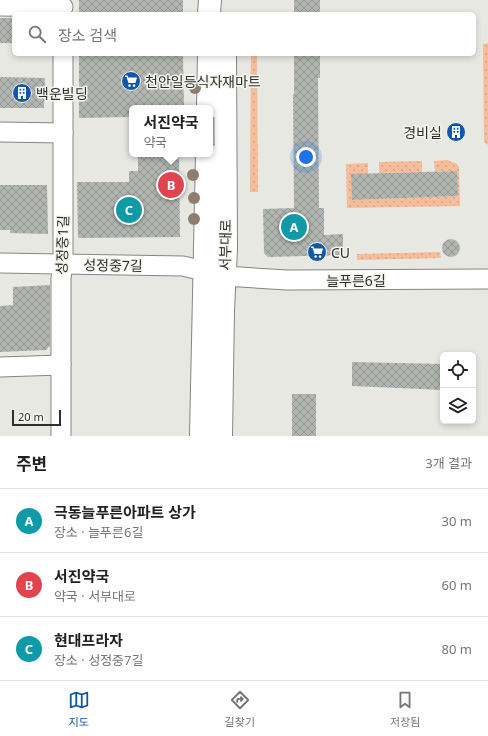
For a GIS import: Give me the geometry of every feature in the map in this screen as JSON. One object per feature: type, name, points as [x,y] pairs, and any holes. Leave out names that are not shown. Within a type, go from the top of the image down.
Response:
[{"type":"street","points":[[209,12],[210,0]]},
{"type":"street","points":[[225,0],[225,12]]},
{"type":"street","points":[[0,6],[63,7]]},
{"type":"street","name":"성정중1길","points":[[61,436],[61,278],[64,264],[63,56]]},
{"type":"street","points":[[208,105],[209,56]]},
{"type":"street","name":"서부대로","points":[[201,436],[215,274],[226,248],[225,56]]},
{"type":"street","points":[[0,132],[63,133]]},
{"type":"street","name":"서부대로","points":[[207,157],[215,274],[221,436]]},
{"type":"street","name":"성정중7길","points":[[0,263],[183,266],[215,274]]},
{"type":"street","name":"늘푸른6길","points":[[215,274],[287,280],[488,279]]},
{"type":"street","points":[[0,367],[61,365]]},
{"type":"shaded area","points":[[488,43],[488,145],[484,142],[483,44]]},
{"type":"shaded area","points":[[251,56],[257,56],[258,192],[250,192]]},
{"type":"shaded area","points":[[447,160],[457,164],[459,167],[460,206],[347,208],[346,164],[368,163],[368,174],[352,200],[457,196],[457,171],[435,171],[434,161]]},
{"type":"shaded area","points":[[422,161],[422,172],[379,173],[379,162]]},
{"type":"shaded area","points":[[440,252],[441,258],[357,260],[357,254]]},
{"type":"building","points":[[79,0],[183,0],[183,12],[79,12]]},
{"type":"building","points":[[294,0],[320,0],[320,12],[294,12]]},
{"type":"building","points":[[0,18],[12,18],[12,43],[0,43]]},
{"type":"building","name":"천안일등식자재마트","points":[[79,56],[183,56],[184,105],[129,105],[129,117],[79,118]]},
{"type":"building","points":[[294,56],[320,56],[320,78],[318,78],[319,208],[324,208],[324,235],[343,234],[343,255],[268,257],[264,253],[263,209],[294,208]]},
{"type":"building","name":"백운빌딩","points":[[0,77],[45,78],[44,108],[0,108]]},
{"type":"building","points":[[138,157],[179,157],[180,237],[78,238],[77,182],[129,182],[129,171],[138,171]]},
{"type":"building","points":[[457,171],[458,196],[352,200],[351,174]]},
{"type":"building","points":[[0,185],[47,185],[48,234],[10,233],[10,230],[0,230]]},
{"type":"building","points":[[451,239],[457,242],[460,248],[457,254],[451,257],[445,254],[442,248],[445,242]]},
{"type":"building","points":[[50,285],[50,346],[46,350],[0,352],[0,306],[13,305],[13,287]]},
{"type":"building","points":[[352,362],[440,364],[440,390],[352,386]]},
{"type":"building","points":[[292,394],[316,394],[316,436],[292,436]]},
{"type":"place","name":"천안일등식자재마트","points":[[131,81]]},
{"type":"place","name":"백운빌딩","points":[[22,93]]},
{"type":"place","name":"경비실","points":[[456,132]]},
{"type":"place","name":"서진약국","points":[[171,185]]},
{"type":"place","name":"현대프라자","points":[[129,210]]},
{"type":"place","name":"극동늘푸른아파트 상가","points":[[294,227]]},
{"type":"place","name":"CU","points":[[317,252]]}]
